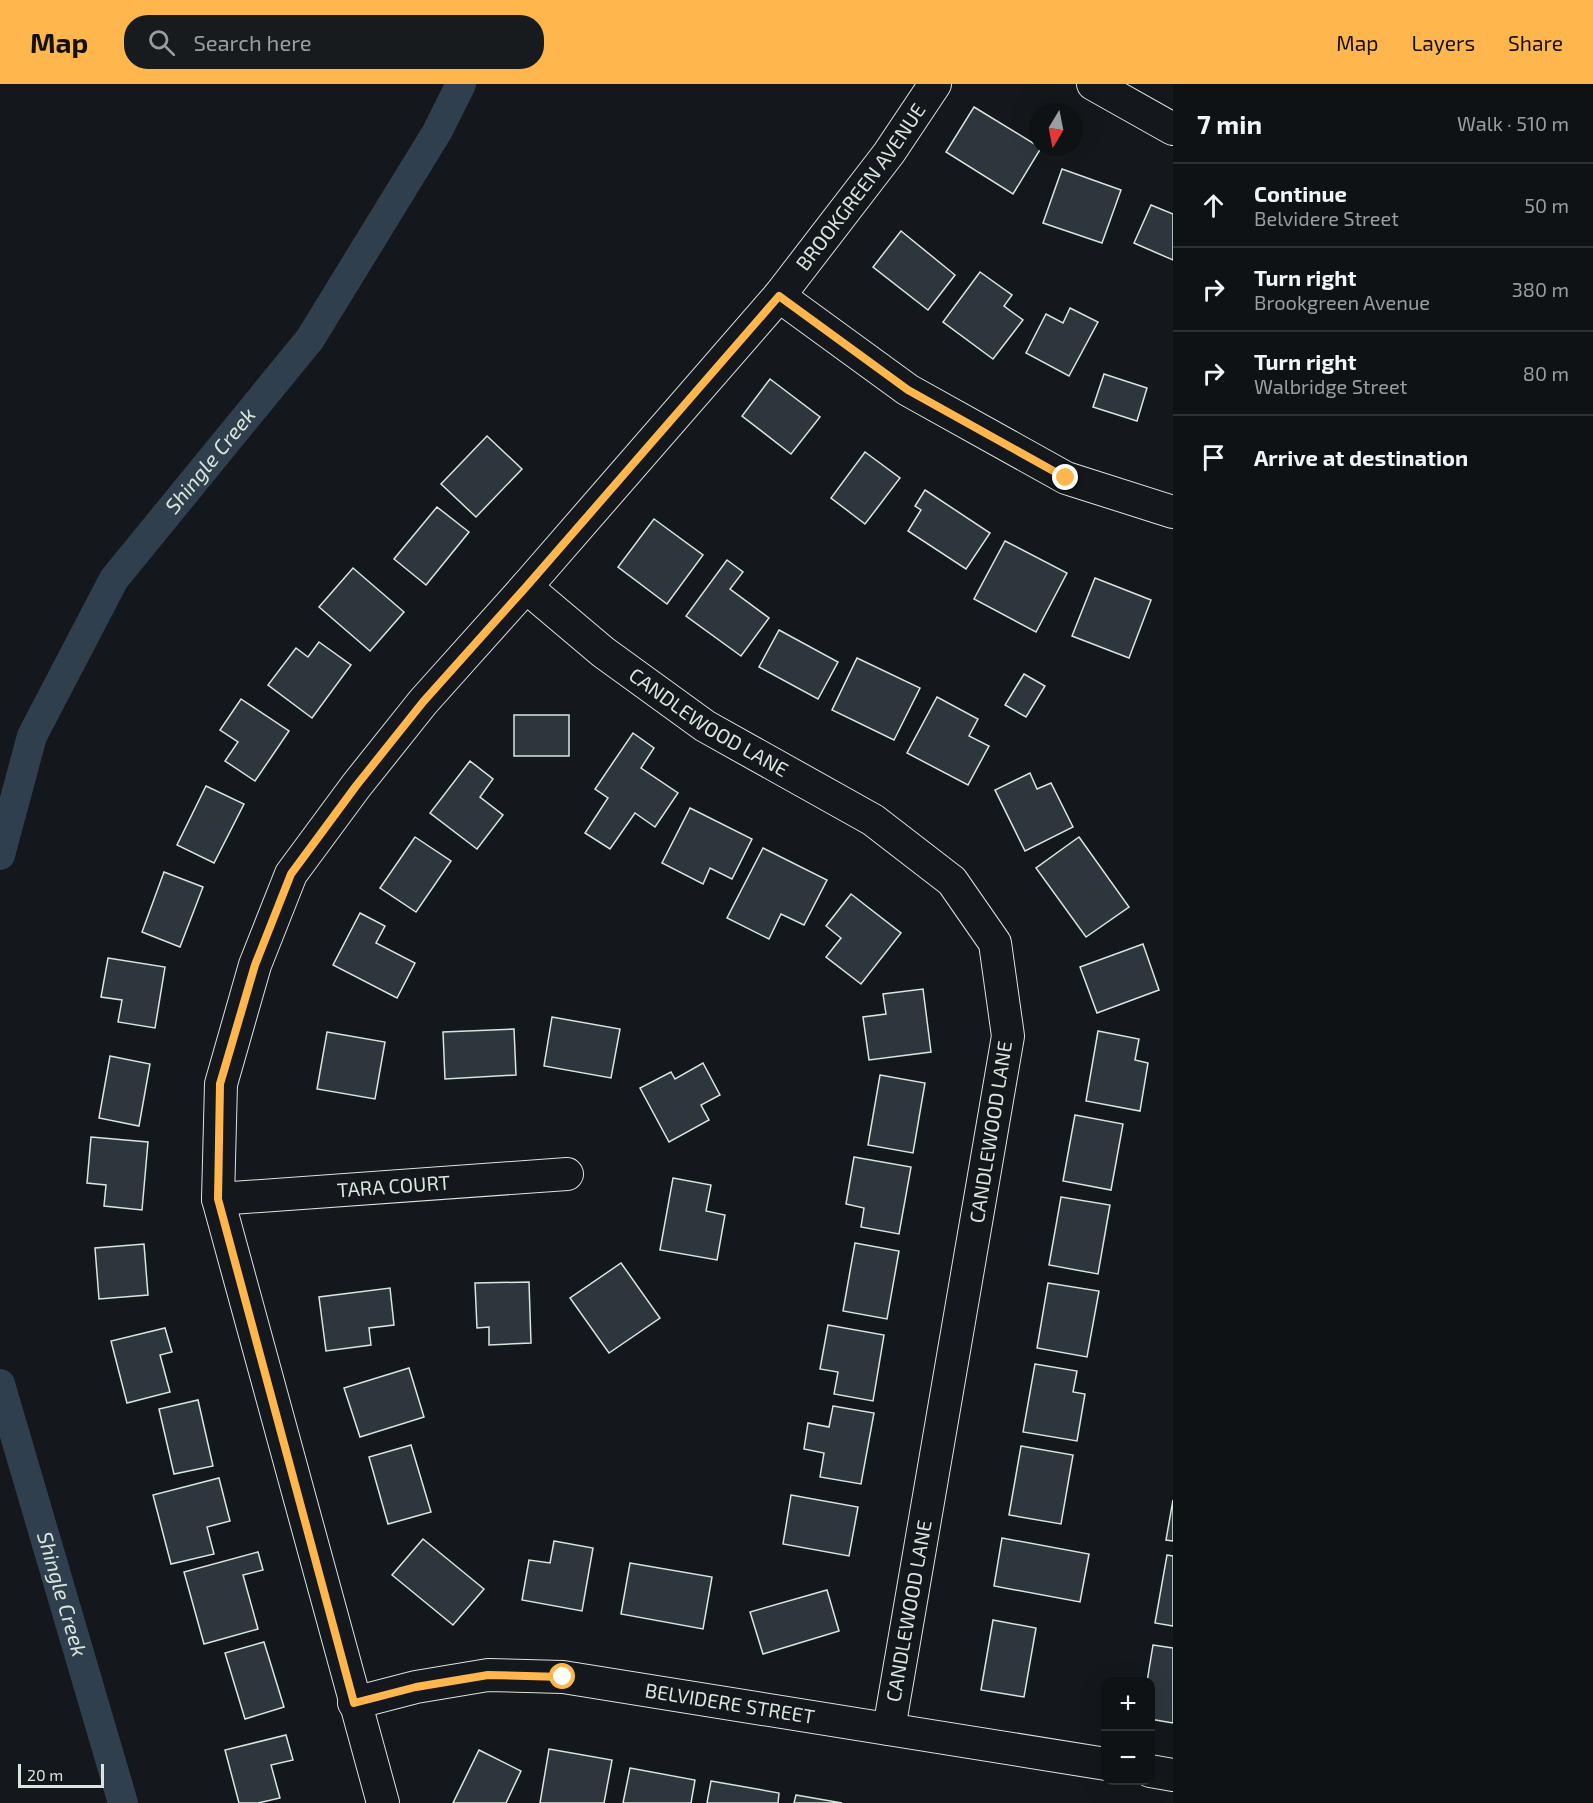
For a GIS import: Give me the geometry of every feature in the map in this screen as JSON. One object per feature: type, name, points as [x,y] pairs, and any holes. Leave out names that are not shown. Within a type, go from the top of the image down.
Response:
[{"type":"street","name":"BROOKGREEN AVENUE","points":[[383,1803],[218,1199],[220,1084],[255,965],[291,874],[356,786],[423,702],[779,296],[889,153],[935,84]]},
{"type":"street","points":[[1094,84],[1173,129]]},
{"type":"street","points":[[779,296],[908,390],[1066,478],[1173,512]]},
{"type":"street","name":"CANDLEWOOD LANE","points":[[526,587],[603,652],[705,726],[873,820],[952,881],[995,944],[1008,1036],[889,1729]]},
{"type":"street","name":"TARA COURT","points":[[218,1199],[567,1174]]},
{"type":"street","name":"BELVIDERE STREET","points":[[354,1703],[416,1687],[488,1675],[563,1677],[1101,1763]]},
{"type":"street","points":[[1155,1772],[1173,1775]]},
{"type":"building","points":[[974,107],[1029,141],[1029,156],[1036,156],[1013,194],[946,152]]},
{"type":"building","points":[[1062,169],[1121,190],[1102,243],[1043,223]]},
{"type":"building","points":[[1151,205],[1173,214],[1173,260],[1134,243]]},
{"type":"building","points":[[901,231],[955,275],[928,310],[873,267]]},
{"type":"building","points":[[980,272],[1012,295],[1004,306],[1023,320],[993,359],[943,322]]},
{"type":"building","points":[[1070,308],[1098,322],[1069,376],[1026,353],[1046,314],[1063,323]]},
{"type":"building","points":[[1104,374],[1147,388],[1137,421],[1093,407]]},
{"type":"building","points":[[770,379],[820,417],[791,454],[742,416]]},
{"type":"building","points":[[487,436],[522,469],[476,517],[441,484]]},
{"type":"building","points":[[865,452],[900,478],[865,524],[831,498]]},
{"type":"building","points":[[925,490],[990,533],[966,569],[908,531],[921,510],[915,506]]},
{"type":"building","points":[[437,507],[469,532],[426,585],[394,559]]},
{"type":"building","points":[[654,519],[703,555],[667,604],[618,567]]},
{"type":"building","points":[[1005,541],[1067,573],[1036,632],[974,599]]},
{"type":"building","points":[[727,560],[743,572],[730,589],[769,618],[741,656],[686,616]]},
{"type":"building","points":[[353,568],[404,612],[370,651],[319,607]]},
{"type":"building","points":[[1095,578],[1151,600],[1129,658],[1072,636]]},
{"type":"building","points":[[779,630],[838,662],[818,699],[759,667]]},
{"type":"building","points":[[319,642],[351,665],[312,718],[268,685],[296,648],[308,657]]},
{"type":"building","points":[[857,658],[920,688],[894,740],[832,710]]},
{"type":"building","points":[[1024,674],[1045,686],[1026,717],[1005,705]]},
{"type":"building","points":[[937,697],[978,719],[969,736],[989,746],[968,785],[907,753]]},
{"type":"building","points":[[241,699],[289,731],[255,781],[225,761],[238,742],[220,730]]},
{"type":"building","points":[[514,715],[569,715],[569,756],[514,756]]},
{"type":"building","points":[[633,733],[654,748],[641,768],[678,793],[655,827],[635,813],[610,849],[585,833],[608,798],[595,789]]},
{"type":"building","points":[[470,761],[493,779],[480,797],[503,815],[477,849],[430,813]]},
{"type":"building","points":[[1030,773],[1037,789],[1051,783],[1073,827],[1025,851],[995,790]]},
{"type":"building","points":[[206,786],[244,804],[214,863],[177,845]]},
{"type":"building","points":[[690,808],[752,839],[732,879],[710,868],[703,884],[662,863]]},
{"type":"building","points":[[415,837],[451,861],[416,912],[380,888]]},
{"type":"building","points":[[1079,837],[1129,907],[1086,937],[1036,868]]},
{"type":"building","points":[[763,848],[827,880],[804,925],[781,914],[769,939],[727,918]]},
{"type":"building","points":[[164,872],[203,887],[180,947],[142,932]]},
{"type":"building","points":[[851,894],[901,933],[861,984],[826,957],[841,938],[826,926]]},
{"type":"building","points":[[360,913],[385,926],[376,943],[415,963],[397,998],[333,965]]},
{"type":"building","points":[[1143,944],[1159,990],[1097,1013],[1080,967]]},
{"type":"building","points":[[108,958],[165,967],[155,1028],[118,1022],[122,1000],[101,997]]},
{"type":"building","points":[[923,989],[931,1052],[869,1060],[863,1017],[886,1014],[883,994]]},
{"type":"building","points":[[552,1017],[620,1029],[611,1078],[544,1066]]},
{"type":"building","points":[[514,1029],[516,1075],[445,1079],[443,1032]]},
{"type":"building","points":[[1098,1031],[1139,1039],[1135,1060],[1148,1063],[1140,1111],[1086,1101]]},
{"type":"building","points":[[327,1032],[385,1042],[375,1099],[317,1089]]},
{"type":"building","points":[[110,1056],[150,1064],[139,1126],[99,1118]]},
{"type":"building","points":[[703,1063],[720,1095],[701,1105],[709,1120],[669,1142],[640,1088],[671,1072],[675,1079]]},
{"type":"building","points":[[880,1075],[925,1083],[913,1153],[868,1145]]},
{"type":"building","points":[[1075,1115],[1123,1124],[1111,1190],[1063,1181]]},
{"type":"building","points":[[91,1137],[148,1142],[142,1210],[104,1206],[106,1185],[87,1183]]},
{"type":"building","points":[[854,1157],[911,1167],[899,1234],[861,1227],[864,1208],[846,1204]]},
{"type":"building","points":[[673,1178],[711,1185],[706,1211],[725,1215],[717,1260],[660,1250]]},
{"type":"building","points":[[1061,1197],[1110,1205],[1098,1274],[1049,1265]]},
{"type":"building","points":[[855,1243],[899,1251],[887,1319],[843,1311]]},
{"type":"building","points":[[144,1244],[148,1295],[99,1299],[95,1248]]},
{"type":"building","points":[[621,1263],[660,1318],[609,1353],[570,1298]]},
{"type":"building","points":[[529,1282],[531,1343],[489,1345],[489,1327],[477,1328],[475,1283]]},
{"type":"building","points":[[1048,1283],[1099,1291],[1087,1357],[1037,1348]]},
{"type":"building","points":[[390,1288],[394,1325],[369,1328],[371,1345],[326,1351],[319,1297]]},
{"type":"building","points":[[828,1325],[884,1335],[873,1401],[834,1394],[838,1372],[820,1369]]},
{"type":"building","points":[[165,1328],[172,1352],[160,1355],[170,1392],[127,1403],[111,1341]]},
{"type":"building","points":[[1035,1364],[1077,1371],[1073,1392],[1085,1394],[1077,1441],[1023,1432]]},
{"type":"building","points":[[409,1368],[424,1417],[360,1437],[344,1388]]},
{"type":"building","points":[[198,1400],[213,1466],[174,1474],[159,1409]]},
{"type":"building","points":[[833,1406],[874,1413],[861,1484],[820,1477],[824,1453],[804,1449],[808,1423],[829,1427]]},
{"type":"building","points":[[411,1445],[431,1512],[388,1524],[369,1457]]},
{"type":"building","points":[[1021,1446],[1073,1455],[1061,1524],[1009,1515]]},
{"type":"building","points":[[219,1478],[230,1521],[207,1527],[214,1554],[171,1564],[153,1495]]},
{"type":"building","points":[[791,1495],[858,1507],[849,1556],[783,1544]]},
{"type":"building","points":[[1173,1500],[1173,1541],[1166,1540]]},
{"type":"building","points":[[1002,1538],[1089,1554],[1080,1602],[994,1586]]},
{"type":"building","points":[[423,1539],[484,1589],[453,1625],[392,1575]]},
{"type":"building","points":[[554,1541],[593,1548],[582,1611],[522,1600],[529,1560],[550,1563]]},
{"type":"building","points":[[258,1552],[263,1570],[243,1575],[258,1629],[204,1644],[184,1572]]},
{"type":"building","points":[[1167,1555],[1173,1556],[1173,1626],[1155,1623]]},
{"type":"building","points":[[630,1563],[712,1577],[703,1629],[621,1614]]},
{"type":"building","points":[[827,1590],[839,1631],[763,1654],[750,1612]]},
{"type":"building","points":[[993,1620],[1036,1628],[1024,1697],[981,1690]]},
{"type":"building","points":[[264,1642],[284,1707],[245,1719],[225,1653]]},
{"type":"building","points":[[1153,1645],[1173,1648],[1173,1723],[1155,1720],[1155,1677],[1148,1677]]},
{"type":"building","points":[[286,1735],[293,1760],[271,1765],[280,1798],[258,1803],[239,1803],[225,1750]]},
{"type":"building","points":[[549,1749],[612,1760],[604,1803],[540,1803]]},
{"type":"building","points":[[479,1750],[521,1771],[506,1803],[453,1803]]},
{"type":"building","points":[[630,1768],[695,1780],[691,1803],[623,1803]]},
{"type":"building","points":[[711,1781],[779,1793],[778,1803],[707,1803]]},
{"type":"building","points":[[796,1795],[842,1803],[794,1803]]},
{"type":"waterway","name":"Shingle Creek","points":[[0,855],[32,736],[114,579],[310,339],[437,132],[461,84]]},
{"type":"waterway","name":"Shingle Creek","points":[[0,1384],[123,1803]]},
{"type":"route","points":[[563,1677],[488,1675],[416,1687],[354,1703],[218,1199],[220,1084],[255,965],[291,874],[356,786],[423,702],[779,296],[908,390],[1066,478]]}]
